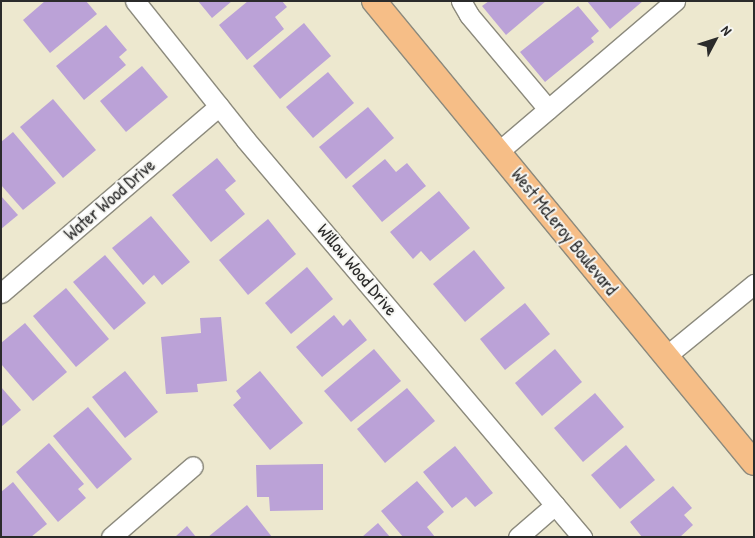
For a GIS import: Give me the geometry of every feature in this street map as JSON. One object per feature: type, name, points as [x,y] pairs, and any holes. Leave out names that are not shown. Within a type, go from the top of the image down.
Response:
[{"type":"main road","name":"West McLeroy Boulevard","points":[[374,1],[754,463]]},
{"type":"street","name":"Willow Wood Drive","points":[[136,1],[219,106],[582,537]]},
{"type":"street","points":[[460,1],[469,15],[548,109]]},
{"type":"street","points":[[498,152],[675,1]]},
{"type":"street","name":"Water Wood Drive","points":[[1,293],[219,106]]},
{"type":"street","points":[[666,356],[754,284]]},
{"type":"street","points":[[111,537],[192,466]]},
{"type":"street","points":[[518,537],[555,505]]},
{"type":"building","points":[[45,1],[86,1],[97,14],[50,53],[23,20]]},
{"type":"building","points":[[198,1],[232,1],[212,18]]},
{"type":"building","points":[[248,1],[282,1],[287,7],[275,17],[284,29],[247,60],[219,25]]},
{"type":"building","points":[[489,1],[546,1],[506,35],[482,6]]},
{"type":"building","points":[[587,1],[643,1],[610,29]]},
{"type":"building","points":[[578,6],[599,31],[591,38],[594,42],[545,82],[520,52]]},
{"type":"building","points":[[304,23],[331,56],[280,99],[253,66]]},
{"type":"building","points":[[106,25],[127,50],[119,57],[126,65],[84,100],[56,66]]},
{"type":"building","points":[[142,66],[168,97],[126,132],[100,101]]},
{"type":"building","points":[[328,72],[354,103],[313,138],[286,107]]},
{"type":"building","points":[[53,99],[96,150],[63,178],[20,127]]},
{"type":"building","points":[[368,107],[394,138],[346,179],[319,147]]},
{"type":"building","points":[[13,132],[56,183],[23,210],[1,185],[1,142]]},
{"type":"building","points":[[217,158],[236,181],[225,190],[245,214],[211,242],[172,195]]},
{"type":"building","points":[[385,159],[396,172],[407,163],[426,186],[382,222],[352,186]]},
{"type":"building","points":[[439,191],[470,228],[430,261],[421,251],[413,259],[390,232]]},
{"type":"building","points":[[1,196],[18,215],[1,229]]},
{"type":"building","points":[[151,216],[190,262],[162,285],[154,275],[143,285],[112,248]]},
{"type":"building","points":[[268,219],[296,254],[248,295],[219,260]]},
{"type":"building","points":[[474,250],[505,288],[465,322],[433,284]]},
{"type":"building","points":[[105,255],[146,303],[114,330],[73,282]]},
{"type":"building","points":[[307,267],[333,299],[291,334],[265,303]]},
{"type":"building","points":[[66,288],[109,339],[76,367],[33,316]]},
{"type":"building","points":[[525,303],[550,334],[505,370],[480,339]]},
{"type":"building","points":[[334,315],[343,326],[350,319],[367,340],[322,377],[296,347]]},
{"type":"building","points":[[221,317],[227,381],[197,384],[198,392],[166,394],[161,337],[201,333],[200,318]]},
{"type":"building","points":[[25,323],[67,372],[33,401],[1,364],[1,343]]},
{"type":"building","points":[[374,349],[401,381],[351,422],[324,391]]},
{"type":"building","points":[[555,349],[582,382],[542,416],[515,383]]},
{"type":"building","points":[[125,371],[158,412],[125,438],[92,397]]},
{"type":"building","points":[[260,371],[303,423],[270,450],[233,405],[241,398],[236,391]]},
{"type":"building","points":[[1,387],[21,410],[1,427]]},
{"type":"building","points":[[407,388],[435,421],[385,463],[357,429]]},
{"type":"building","points":[[595,393],[624,427],[583,462],[554,428]]},
{"type":"building","points":[[88,407],[132,459],[97,489],[53,436]]},
{"type":"building","points":[[49,443],[84,484],[78,489],[86,498],[58,522],[16,472]]},
{"type":"building","points":[[626,445],[655,480],[620,509],[591,475]]},
{"type":"building","points":[[455,446],[493,493],[475,507],[466,497],[452,508],[423,472]]},
{"type":"building","points":[[323,464],[323,510],[270,511],[269,497],[257,497],[256,465]]},
{"type":"building","points":[[417,481],[444,512],[427,527],[435,537],[403,537],[381,511]]},
{"type":"building","points":[[13,482],[47,524],[31,537],[1,536],[1,492]]},
{"type":"building","points":[[673,486],[692,508],[684,515],[693,525],[680,537],[642,537],[630,522]]},
{"type":"building","points":[[247,505],[272,537],[208,537]]},
{"type":"building","points":[[378,523],[390,537],[362,537]]},
{"type":"building","points":[[187,526],[196,537],[175,537]]}]
